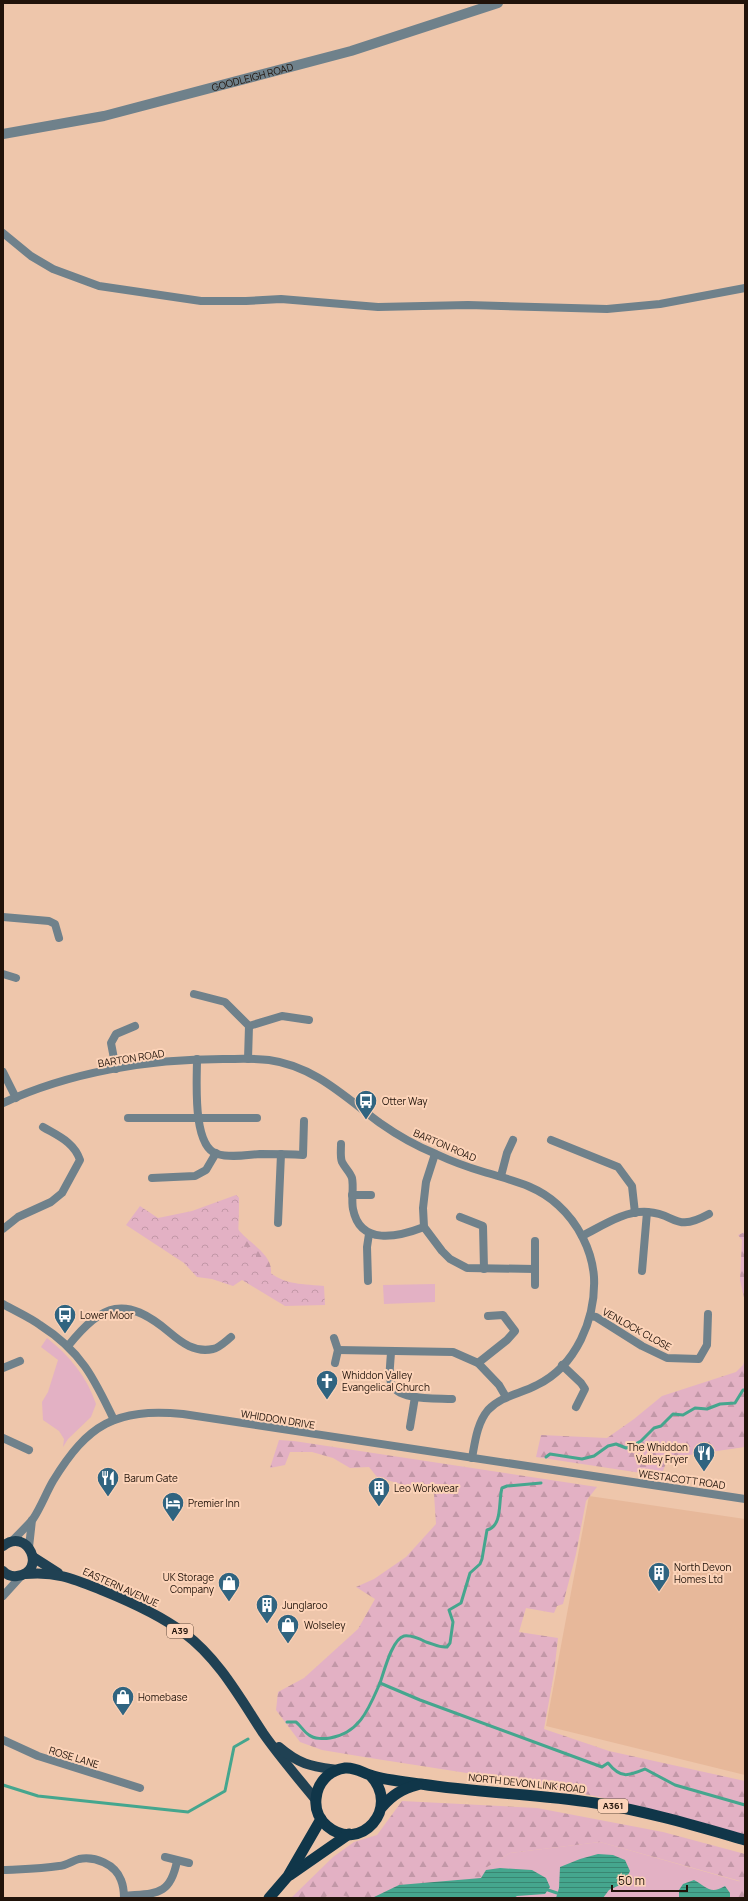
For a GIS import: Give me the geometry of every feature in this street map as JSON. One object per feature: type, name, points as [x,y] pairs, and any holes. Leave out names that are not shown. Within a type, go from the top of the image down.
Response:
[{"type":"highway","points":[[288,1876],[349,1834],[362,1831],[374,1824],[382,1807],[380,1790],[370,1775],[351,1768],[337,1770],[329,1775],[322,1782],[318,1790],[316,1800],[318,1813],[321,1819],[333,1830],[349,1834]]},
{"type":"highway","name":"NORTH DEVON LINK ROAD","points":[[370,1775],[422,1784],[526,1794],[596,1803],[673,1820],[745,1840]]},
{"type":"highway","name":"NORTH DEVON LINK ROAD","points":[[382,1807],[392,1795],[407,1788],[422,1784]]},
{"type":"highway","points":[[269,1898],[288,1876],[321,1819]]},
{"type":"main road","points":[[8,1543],[18,1541],[29,1547],[33,1557],[32,1566],[23,1575]]},
{"type":"main road","name":"EASTERN AVENUE","points":[[33,1557],[59,1574],[119,1597],[159,1617],[185,1634],[208,1656],[229,1681],[264,1734],[316,1800]]},
{"type":"main road","name":"EASTERN AVENUE","points":[[3,1571],[13,1576],[41,1572],[59,1574]]},
{"type":"main road","name":"EASTERN AVENUE","points":[[264,1734],[299,1762],[309,1766],[337,1770]]},
{"type":"street","name":"GOODLEIGH ROAD","points":[[3,134],[104,116],[351,51],[498,3]]},
{"type":"street","points":[[3,233],[31,256],[53,269],[100,286],[201,301],[281,299],[378,308],[468,305],[607,309],[660,304],[745,288]]},
{"type":"street","points":[[3,917],[49,921],[55,924],[59,938]]},
{"type":"street","points":[[3,975],[16,978]]},
{"type":"street","points":[[194,994],[225,1002],[249,1026],[248,1059]]},
{"type":"street","points":[[249,1026],[282,1016],[309,1020]]},
{"type":"street","points":[[116,1069],[111,1043],[116,1034],[135,1026]]},
{"type":"street","points":[[197,1059],[198,1118],[201,1135],[206,1145],[216,1153],[232,1156],[281,1154],[303,1155],[304,1121]]},
{"type":"street","name":"BARTON ROAD","points":[[3,1103],[31,1091],[116,1069],[159,1062],[197,1059],[271,1060],[290,1066],[325,1081],[396,1134],[435,1154],[540,1189],[558,1204],[572,1219],[582,1236],[592,1261],[594,1296],[590,1316],[578,1345],[562,1365],[540,1384],[506,1397],[486,1412],[477,1429],[472,1458]]},
{"type":"street","points":[[3,1072],[16,1098]]},
{"type":"street","points":[[128,1118],[257,1118]]},
{"type":"street","points":[[3,1230],[18,1217],[51,1202],[62,1193],[80,1160],[77,1151],[66,1140],[43,1127]]},
{"type":"street","points":[[501,1176],[512,1140]]},
{"type":"street","points":[[551,1140],[618,1167],[632,1186],[635,1213]]},
{"type":"street","points":[[341,1144],[341,1161],[351,1176],[355,1216],[360,1225],[369,1234],[390,1235],[424,1227]]},
{"type":"street","points":[[152,1178],[195,1176],[206,1170],[216,1153]]},
{"type":"street","points":[[278,1222],[281,1154]]},
{"type":"street","points":[[435,1154],[423,1197],[424,1227],[450,1259],[467,1268],[535,1268]]},
{"type":"street","points":[[352,1195],[371,1195]]},
{"type":"street","points":[[642,1271],[647,1212]]},
{"type":"street","points":[[582,1236],[618,1218],[635,1213],[647,1212],[682,1223],[697,1221],[709,1214]]},
{"type":"street","points":[[460,1217],[483,1226],[484,1269]]},
{"type":"street","points":[[368,1281],[367,1248],[369,1234]]},
{"type":"street","points":[[535,1241],[535,1285]]},
{"type":"street","points":[[3,1304],[39,1324],[68,1346],[87,1367],[114,1420]]},
{"type":"street","points":[[68,1346],[96,1317],[119,1308],[140,1311],[181,1342],[197,1349],[214,1349],[232,1338]]},
{"type":"street","name":"VENLOCK CLOSE","points":[[590,1316],[596,1317],[642,1346],[668,1358],[699,1359],[707,1344],[708,1314]]},
{"type":"street","points":[[478,1363],[507,1340],[515,1331],[503,1315],[488,1316]]},
{"type":"street","points":[[334,1338],[338,1350],[335,1363]]},
{"type":"street","points":[[338,1350],[453,1352],[478,1363],[499,1385],[506,1397]]},
{"type":"street","points":[[391,1351],[391,1384],[398,1392],[415,1397],[452,1399]]},
{"type":"street","points":[[3,1368],[20,1361]]},
{"type":"street","points":[[562,1365],[581,1382],[585,1389],[576,1407]]},
{"type":"street","points":[[410,1427],[415,1397]]},
{"type":"street","name":"WHIDDON DRIVE","points":[[8,1543],[32,1519],[56,1477],[78,1445],[88,1435],[114,1420],[133,1414],[155,1412],[183,1414],[569,1473]]},
{"type":"street","points":[[3,1438],[29,1450]]},
{"type":"street","name":"WESTACOTT ROAD","points":[[569,1473],[745,1499]]},
{"type":"street","name":"WHIDDON DRIVE","points":[[29,1547],[32,1519]]},
{"type":"street","points":[[3,1596],[23,1575]]},
{"type":"street","name":"ROSE LANE","points":[[3,1740],[38,1756],[140,1788]]},
{"type":"street","points":[[165,1857],[189,1863]]},
{"type":"street","points":[[3,1870],[61,1866],[78,1859],[88,1858],[98,1860],[109,1866],[117,1873],[121,1880],[124,1897],[153,1894],[162,1891],[174,1876],[178,1861]]},
{"type":"shaded area","points":[[589,1496],[745,1519],[745,1775],[546,1726]]},
{"type":"green space","points":[[236,1195],[239,1198],[238,1229],[266,1256],[271,1269],[270,1277],[230,1250]]},
{"type":"green space","points":[[236,1195],[239,1198],[238,1246],[256,1248],[256,1261],[280,1279],[295,1283],[324,1286],[325,1305],[285,1306],[242,1280],[233,1286],[212,1279],[197,1277],[184,1263],[126,1225],[140,1206],[158,1218],[192,1211]]},
{"type":"green space","points":[[745,1232],[745,1302],[740,1280],[742,1240],[738,1235]]},
{"type":"green space","points":[[435,1284],[435,1302],[384,1304],[383,1285]]},
{"type":"green space","points":[[47,1338],[63,1352],[83,1376],[96,1404],[91,1417],[68,1439],[63,1447],[64,1439],[59,1431],[43,1420],[42,1402],[48,1392],[58,1360],[41,1347]]},
{"type":"green space","points":[[745,1359],[745,1447],[668,1458],[661,1476],[536,1457],[541,1435],[607,1438],[634,1419],[662,1396],[736,1372],[743,1365]]},
{"type":"green space","points":[[279,1440],[294,1441],[597,1487],[586,1501],[576,1554],[563,1604],[557,1606],[554,1613],[526,1608],[519,1632],[558,1638],[554,1673],[544,1729],[609,1751],[745,1781],[745,1835],[672,1814],[623,1802],[520,1782],[322,1750],[300,1742],[276,1710],[278,1692],[304,1678],[358,1629],[375,1599],[356,1587],[374,1579],[406,1557],[436,1524],[434,1494],[377,1477],[369,1467],[350,1468],[333,1458],[312,1452],[290,1452],[285,1465],[270,1468]]},
{"type":"green space","points":[[402,1801],[537,1808],[663,1832],[745,1854],[745,1898],[730,1898],[730,1893],[740,1881],[600,1842],[510,1853],[487,1867],[481,1878],[399,1885],[372,1898],[351,1898],[333,1892],[324,1898],[291,1898],[333,1857],[354,1842],[377,1835]]},
{"type":"green space","points":[[600,1842],[745,1883],[745,1898],[324,1898],[333,1892],[487,1867],[510,1853]]},
{"type":"water","points":[[598,1854],[613,1855],[625,1860],[630,1871],[624,1883],[609,1890],[603,1898],[556,1898],[559,1888],[560,1867]]},
{"type":"water","points":[[500,1868],[532,1870],[546,1878],[550,1887],[545,1894],[517,1896],[514,1898],[372,1898],[399,1885],[481,1878],[486,1870]]},
{"type":"water","points":[[694,1880],[712,1890],[720,1889],[725,1886],[730,1893],[730,1898],[679,1898],[679,1890],[683,1884]]},
{"type":"waterway","points":[[546,1457],[550,1454],[582,1459],[594,1456],[608,1446],[616,1444],[626,1448],[630,1447],[641,1441],[654,1428],[661,1426],[673,1414],[683,1415],[695,1408],[707,1409],[720,1404],[735,1403],[743,1390],[745,1390]]},
{"type":"waterway","points":[[380,1683],[392,1649],[400,1638],[407,1636],[447,1647],[450,1643],[453,1622],[449,1610],[461,1603],[470,1573],[480,1564],[487,1530],[492,1528],[498,1519],[502,1488],[507,1486],[541,1483]]},
{"type":"waterway","points":[[287,1722],[296,1722],[307,1734],[316,1738],[322,1739],[340,1735],[349,1731],[362,1718],[380,1683],[420,1700],[602,1767],[608,1763],[621,1774],[625,1775],[645,1769],[675,1785],[745,1805]]},
{"type":"waterway","points":[[3,1785],[38,1796],[188,1812],[225,1791],[234,1747],[248,1739]]},
{"type":"waterway","points":[[548,1890],[557,1893]]},
{"type":"place","name":"Otter Way","points":[[366,1120]]},
{"type":"place","name":"Lower Moor","points":[[65,1334]]},
{"type":"place","name":"Whiddon Valley Evangelical Church","points":[[327,1400]]},
{"type":"place","name":"The Whiddon Valley Fryer","points":[[704,1472]]},
{"type":"place","name":"Barum Gate","points":[[108,1498]]},
{"type":"place","name":"Leo Workwear","points":[[379,1508]]},
{"type":"place","name":"Premier Inn","points":[[173,1522]]},
{"type":"place","name":"North Devon Homes Ltd","points":[[659,1592]]},
{"type":"place","name":"UK Storage Company","points":[[229,1602]]},
{"type":"place","name":"Junglaroo","points":[[267,1624]]},
{"type":"place","name":"Wolseley","points":[[288,1644]]},
{"type":"place","name":"Homebase","points":[[123,1716]]}]
